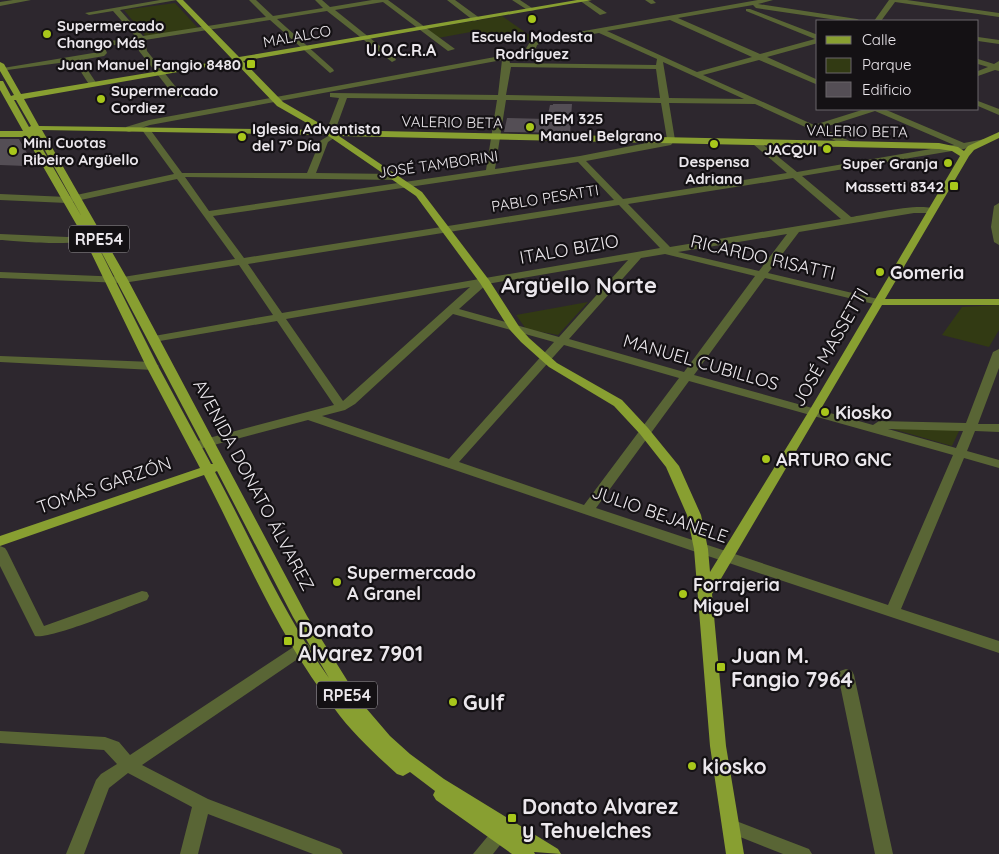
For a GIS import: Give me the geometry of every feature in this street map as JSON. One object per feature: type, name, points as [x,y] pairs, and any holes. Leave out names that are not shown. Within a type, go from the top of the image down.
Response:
[{"type":"main road","points":[[179,0],[275,100],[419,194],[485,282],[516,330],[533,349],[553,365],[612,398],[628,412],[662,452],[679,479],[694,515],[701,549],[718,746],[735,854]]},
{"type":"main road","name":"MALALCO","points":[[9,99],[585,0]]},
{"type":"main road","name":"AVENIDA DONATO ÁLVAREZ","points":[[2,67],[19,97],[33,131]]},
{"type":"main road","name":"AVENIDA DONATO ÁLVAREZ","points":[[1,86],[33,131],[122,280],[154,339],[209,443],[214,467],[278,606],[312,667],[338,703],[375,746],[402,768],[526,854]]},
{"type":"main road","name":"VALERIO BETA","points":[[0,134],[33,131],[129,129],[849,144],[953,148]]},
{"type":"main road","name":"PABLO PESATTI","points":[[985,142],[999,135]]},
{"type":"main road","name":"JOSÉ MASSETTI","points":[[705,595],[725,556],[814,412],[964,151]]},
{"type":"main road","name":"AVENIDA DONATO ÁLVAREZ","points":[[72,199],[88,237],[152,366],[195,446],[214,467],[300,617],[354,705],[368,723],[404,760],[438,784],[552,854]]},
{"type":"main road","name":"RICARDO RISATTI","points":[[878,302],[999,302]]},
{"type":"main road","name":"TOMÁS GARZÓN","points":[[0,541],[214,467]]},
{"type":"street","points":[[0,4],[28,0]]},
{"type":"street","points":[[89,13],[174,0]]},
{"type":"street","points":[[252,0],[330,71]]},
{"type":"street","points":[[318,0],[392,60]]},
{"type":"street","points":[[2,67],[101,54],[103,53],[101,47],[104,45],[384,0],[451,49]]},
{"type":"street","points":[[450,0],[477,19]]},
{"type":"street","points":[[515,0],[531,10]]},
{"type":"street","points":[[585,0],[603,13]]},
{"type":"street","points":[[506,61],[528,52],[532,49],[533,44],[540,41],[770,0]]},
{"type":"street","points":[[878,20],[893,0],[999,15]]},
{"type":"street","points":[[742,5],[850,20]]},
{"type":"street","points":[[742,5],[816,38]]},
{"type":"street","points":[[115,9],[141,39],[143,51],[179,96]]},
{"type":"street","points":[[671,18],[816,82]]},
{"type":"street","points":[[601,31],[660,63],[697,74],[849,144]]},
{"type":"street","points":[[979,39],[999,42]]},
{"type":"street","points":[[697,74],[816,40]]},
{"type":"street","points":[[76,58],[93,84]]},
{"type":"street","points":[[490,172],[506,61]]},
{"type":"street","points":[[129,129],[149,123],[275,100],[506,61],[660,63]]},
{"type":"street","points":[[979,61],[998,66]]},
{"type":"street","points":[[660,63],[671,140]]},
{"type":"street","points":[[979,74],[998,66]]},
{"type":"street","points":[[1,86],[13,86]]},
{"type":"street","points":[[313,94],[665,102],[758,102]]},
{"type":"street","points":[[310,176],[324,141],[333,126],[344,96]]},
{"type":"street","points":[[979,103],[999,112]]},
{"type":"street","points":[[814,128],[870,110]]},
{"type":"street","points":[[879,110],[964,151]]},
{"type":"street","points":[[146,130],[241,260],[342,407]]},
{"type":"street","name":"JOSÉ TAMBORINI","points":[[207,214],[580,159],[663,144],[671,140]]},
{"type":"street","points":[[756,142],[849,221]]},
{"type":"street","name":"PABLO PESATTI","points":[[0,275],[122,280],[794,175],[953,148],[964,151],[985,142]]},
{"type":"street","points":[[580,159],[668,251]]},
{"type":"street","points":[[0,197],[72,199],[179,174],[395,177]]},
{"type":"street","points":[[999,206],[996,227],[999,242]]},
{"type":"street","name":"ITALO BIZIO","points":[[154,339],[638,255],[914,210],[931,210]]},
{"type":"street","points":[[588,510],[644,431],[795,230]]},
{"type":"street","points":[[0,236],[67,240],[88,237]]},
{"type":"street","name":"RICARDO RISATTI","points":[[668,251],[878,302]]},
{"type":"street","points":[[451,464],[638,255]]},
{"type":"street","points":[[195,446],[342,407],[485,282]]},
{"type":"street","name":"MANUEL CUBILLOS","points":[[451,310],[516,330],[999,464]]},
{"type":"street","points":[[892,612],[971,427],[999,352]]},
{"type":"street","points":[[0,360],[152,366]]},
{"type":"street","name":"JULIO BEJANELE","points":[[310,416],[701,549],[999,647]]},
{"type":"street","points":[[861,425],[999,428]]},
{"type":"street","points":[[0,551],[40,632],[142,596]]},
{"type":"street","points":[[75,854],[102,785],[113,773],[303,648]]},
{"type":"street","points":[[846,675],[884,854]]},
{"type":"street","points":[[0,737],[105,744],[113,747],[127,764],[149,778],[202,804],[334,854]]},
{"type":"street","points":[[189,854],[202,804]]},
{"type":"street","points":[[731,826],[803,854]]},
{"type":"street","points":[[482,854],[499,835]]},
{"type":"green space","points":[[175,3],[199,29],[146,37],[124,10]]},
{"type":"green space","points":[[502,16],[535,39],[525,41],[520,38],[491,42],[476,31],[438,38],[427,29]]},
{"type":"green space","points":[[588,302],[558,335],[526,329],[516,315]]},
{"type":"green space","points":[[999,305],[999,330],[989,347],[942,335],[962,307]]},
{"type":"green space","points":[[886,427],[960,429],[952,446]]},
{"type":"building","points":[[572,104],[570,133],[504,132],[507,118],[547,119],[550,105]]},
{"type":"building","name":"Mini Cuotas Ribeiro Argüello","points":[[0,139],[19,139],[31,160],[26,166],[0,165]]},
{"type":"place","name":"Escuela Modesta Rodriguez","points":[[532,19]]},
{"type":"place","name":"Supermercado Chango Más","points":[[47,34]]},
{"type":"place","name":"Juan Manuel Fangio 8480","points":[[251,64]]},
{"type":"place","name":"Supermercado Cordiez","points":[[101,99]]},
{"type":"place","name":"IPEM 325 Manuel Belgrano","points":[[530,127]]},
{"type":"place","name":"Iglesia Adventista del 7° Día","points":[[242,137]]},
{"type":"place","name":"Despensa Adriana","points":[[714,144]]},
{"type":"place","name":"JACQUI","points":[[827,149]]},
{"type":"place","name":"Mini Cuotas Ribeiro Argüello","points":[[13,151]]},
{"type":"place","name":"Super Granja","points":[[948,163]]},
{"type":"place","name":"Massetti 8342","points":[[954,186]]},
{"type":"place","name":"Gomeria","points":[[880,272]]},
{"type":"place","name":"Kiosko","points":[[825,412]]},
{"type":"place","name":"ARTURO GNC","points":[[766,459]]},
{"type":"place","name":"Supermercado A Granel","points":[[337,582]]},
{"type":"place","name":"Forrajeria Miguel","points":[[683,594]]},
{"type":"place","name":"Donato Alvarez 7901","points":[[288,641]]},
{"type":"place","name":"Juan M. Fangio 7964","points":[[721,667]]},
{"type":"place","name":"Gulf","points":[[453,702]]},
{"type":"place","name":"kiosko","points":[[692,766]]},
{"type":"place","name":"Donato Alvarez y Tehuelches","points":[[512,818]]},
{"type":"district","name":"U.O.C.R.A","points":[[401,50]]},
{"type":"district","name":"Argüello Norte","points":[[579,285]]}]
